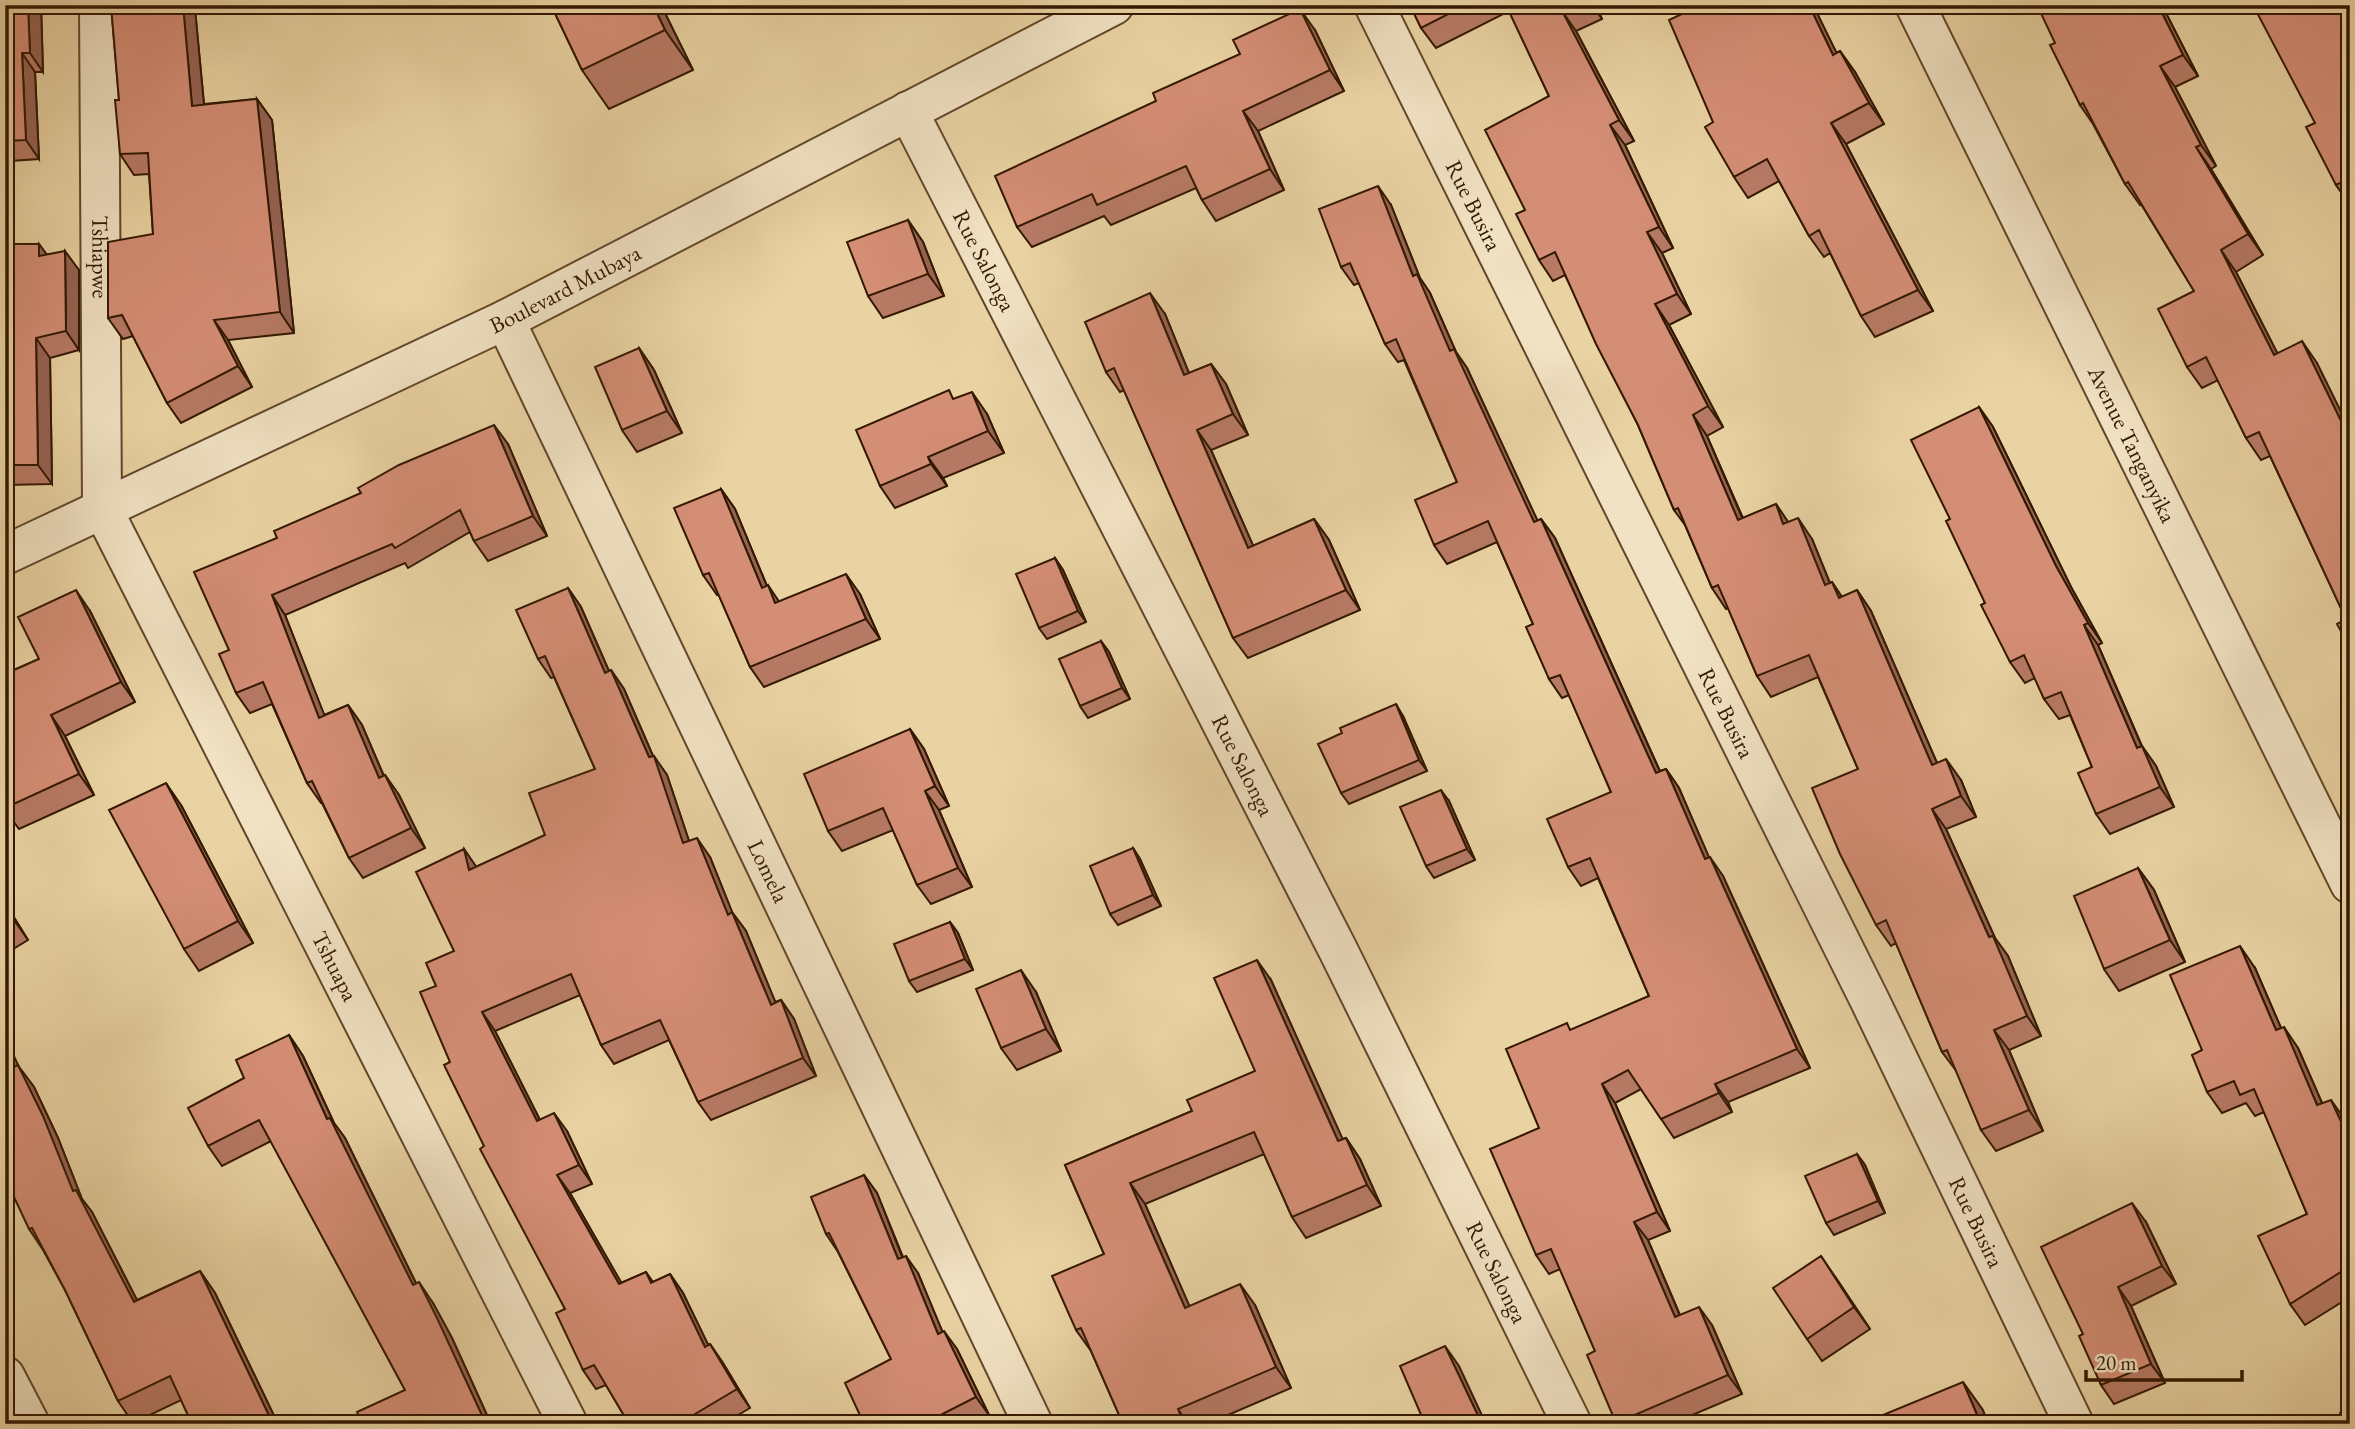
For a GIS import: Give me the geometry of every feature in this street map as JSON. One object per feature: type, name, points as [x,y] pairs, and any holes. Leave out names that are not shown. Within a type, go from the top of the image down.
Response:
[{"type":"street","name":"Tshiapwe","points":[[99,5],[102,508]]},
{"type":"street","name":"Boulevard Mubaya","points":[[5,555],[505,320],[1114,5]]},
{"type":"street","name":"Rue Busira","points":[[1374,5],[1870,1001],[2074,1424]]},
{"type":"street","name":"Avenue Tanganyika","points":[[1914,5],[2350,884]]},
{"type":"street","name":"Rue Salonga","points":[[908,111],[1339,952],[1572,1424]]},
{"type":"street","name":"Lomela","points":[[505,320],[1033,1424]]},
{"type":"street","name":"Tshuapa","points":[[102,508],[568,1424]]},
{"type":"street","points":[[5,1376],[30,1424]]},
{"type":"building","points":[[5,5],[28,5],[30,53],[22,53],[26,140],[5,141]]},
{"type":"building","points":[[111,5],[183,5],[192,106],[257,99],[280,312],[214,320],[238,366],[167,403],[122,315],[108,318],[108,242],[153,234],[148,153],[120,154],[115,100],[119,100]]},
{"type":"building","points":[[551,5],[653,5],[665,30],[582,70]]},
{"type":"building","points":[[1410,5],[1466,5],[1421,28]]},
{"type":"building","points":[[1506,5],[1573,5],[1562,11],[1619,120],[1610,125],[1659,227],[1647,232],[1677,294],[1655,304],[1708,406],[1693,415],[1738,520],[1776,504],[1783,524],[1798,518],[1825,585],[1832,582],[1839,598],[1857,590],[1932,765],[1946,759],[1961,796],[1932,809],[1989,937],[1993,936],[2027,1016],[1994,1030],[2029,1110],[1981,1130],[1947,1050],[1942,1052],[1886,920],[1876,925],[1840,854],[1812,788],[1858,769],[1809,655],[1757,676],[1718,585],[1712,588],[1678,508],[1674,510],[1638,425],[1596,344],[1555,252],[1539,260],[1516,214],[1525,210],[1485,130],[1549,96]]},
{"type":"building","points":[[1701,5],[1809,5],[1833,55],[1840,51],[1869,103],[1831,123],[1918,290],[1861,316],[1819,230],[1809,236],[1767,159],[1734,177],[1705,127],[1713,122],[1669,20]]},
{"type":"building","points":[[2037,5],[2110,5],[2114,14],[2132,5],[2158,5],[2183,55],[2160,66],[2201,145],[2196,147],[2248,234],[2221,250],[2274,355],[2302,341],[2341,421],[2350,417],[2350,648],[2337,624],[2346,619],[2259,432],[2246,438],[2206,357],[2187,367],[2158,309],[2194,291],[2128,182],[2125,184],[2083,103],[2080,105],[2050,45],[2055,43]]},
{"type":"building","points":[[2253,5],[2350,5],[2350,178],[2336,185],[2306,127],[2315,123]]},
{"type":"building","points":[[1300,9],[1330,70],[1243,111],[1270,169],[1202,200],[1186,166],[1097,205],[1092,194],[1017,227],[995,176],[1156,101],[1153,93],[1240,54],[1233,40]]},
{"type":"building","points":[[1378,186],[1413,276],[1417,274],[1450,351],[1454,349],[1534,522],[1541,519],[1656,773],[1666,769],[1705,859],[1710,857],[1797,1049],[1715,1084],[1719,1093],[1661,1119],[1628,1070],[1602,1084],[1657,1212],[1634,1222],[1675,1317],[1699,1307],[1728,1375],[1616,1423],[1587,1355],[1595,1351],[1551,1249],[1536,1255],[1490,1149],[1539,1128],[1506,1049],[1567,1023],[1570,1030],[1649,996],[1590,858],[1568,867],[1547,819],[1611,792],[1560,675],[1549,679],[1526,627],[1533,624],[1488,521],[1434,545],[1415,500],[1457,482],[1396,339],[1385,344],[1350,263],[1341,267],[1319,209]]},
{"type":"building","points":[[908,220],[928,274],[868,296],[847,242]]},
{"type":"building","points":[[5,244],[39,244],[39,256],[65,251],[66,331],[36,338],[38,465],[5,465]]},
{"type":"building","points":[[1150,293],[1184,375],[1211,364],[1233,414],[1197,430],[1248,548],[1314,519],[1346,590],[1233,638],[1114,368],[1106,372],[1085,322]]},
{"type":"building","points":[[639,348],[667,411],[622,430],[595,367]]},
{"type":"building","points":[[949,390],[953,399],[972,392],[988,431],[928,457],[931,464],[880,486],[856,430]]},
{"type":"building","points":[[1979,407],[2056,566],[2088,623],[2084,625],[2137,748],[2142,746],[2160,787],[2096,814],[2078,773],[2092,767],[2061,692],[2044,699],[2024,655],[2010,662],[1981,605],[1985,603],[1946,521],[1950,519],[1911,440]]},
{"type":"building","points":[[494,425],[533,516],[474,541],[460,510],[395,548],[392,544],[272,595],[319,718],[348,705],[379,778],[385,775],[411,828],[349,858],[312,781],[307,783],[263,682],[236,693],[219,654],[229,650],[194,572],[277,538],[274,531],[361,493],[358,488],[399,465]]},
{"type":"building","points":[[721,489],[762,588],[768,585],[775,603],[846,574],[866,619],[750,667],[709,573],[703,575],[674,508]]},
{"type":"building","points":[[1055,558],[1078,611],[1039,628],[1016,574]]},
{"type":"building","points":[[568,588],[605,673],[611,670],[649,757],[654,756],[683,843],[697,838],[728,915],[732,912],[771,1005],[781,1000],[803,1058],[698,1102],[660,1020],[601,1045],[571,974],[482,1012],[537,1121],[554,1113],[579,1165],[557,1175],[619,1284],[646,1272],[651,1283],[670,1274],[705,1347],[710,1344],[737,1389],[680,1424],[629,1424],[594,1365],[583,1370],[556,1313],[565,1309],[480,1149],[484,1146],[444,1065],[450,1062],[420,992],[436,986],[426,963],[454,951],[416,872],[464,849],[469,870],[545,835],[529,793],[595,769],[545,656],[538,659],[516,610]]},
{"type":"building","points":[[76,590],[121,682],[51,715],[79,774],[5,808],[5,674],[39,659],[18,617]]},
{"type":"building","points":[[1101,641],[1122,688],[1080,706],[1059,659]]},
{"type":"building","points":[[1396,704],[1419,760],[1341,793],[1318,744],[1342,733],[1340,728]]},
{"type":"building","points":[[910,729],[935,786],[925,791],[958,868],[917,885],[883,808],[828,831],[804,774]]},
{"type":"building","points":[[166,783],[238,921],[184,949],[109,810]]},
{"type":"building","points":[[1441,790],[1467,849],[1426,866],[1400,807]]},
{"type":"building","points":[[1133,848],[1153,895],[1110,914],[1090,866]]},
{"type":"building","points":[[2138,868],[2170,940],[2104,969],[2074,896]]},
{"type":"building","points":[[5,907],[12,919],[5,923]]},
{"type":"building","points":[[950,922],[965,959],[909,981],[894,944]]},
{"type":"building","points":[[2240,946],[2276,1030],[2284,1027],[2317,1105],[2331,1100],[2350,1141],[2350,1282],[2344,1270],[2290,1304],[2258,1236],[2307,1214],[2254,1089],[2240,1095],[2234,1081],[2207,1092],[2192,1055],[2202,1050],[2170,975]]},
{"type":"building","points":[[1257,960],[1338,1141],[1346,1138],[1367,1185],[1292,1217],[1254,1132],[1130,1183],[1185,1308],[1240,1284],[1276,1367],[1178,1409],[1184,1424],[1123,1424],[1081,1328],[1076,1330],[1052,1276],[1104,1254],[1065,1165],[1192,1111],[1187,1100],[1255,1071],[1214,978]]},
{"type":"building","points":[[1021,970],[1046,1029],[1001,1048],[976,989]]},
{"type":"building","points":[[289,1035],[327,1119],[330,1118],[413,1285],[419,1282],[486,1424],[363,1424],[357,1412],[405,1390],[259,1120],[208,1146],[188,1108],[244,1078],[236,1060]]},
{"type":"building","points":[[5,1048],[14,1067],[18,1065],[43,1116],[73,1191],[76,1190],[134,1302],[200,1271],[273,1424],[192,1424],[170,1376],[118,1401],[65,1290],[32,1228],[29,1229],[5,1178]]},
{"type":"building","points":[[1857,1154],[1878,1201],[1826,1223],[1805,1176]]},
{"type":"building","points":[[864,1175],[898,1259],[906,1256],[938,1334],[944,1331],[976,1397],[923,1424],[864,1424],[845,1383],[891,1359],[829,1233],[826,1234],[811,1197]]},
{"type":"building","points":[[2132,1203],[2162,1266],[2118,1287],[2151,1364],[2101,1385],[2079,1336],[2083,1334],[2041,1247]]},
{"type":"building","points":[[1821,1256],[1854,1307],[1807,1339],[1773,1288]]},
{"type":"building","points":[[1445,1346],[1482,1424],[1425,1424],[1400,1366]]},
{"type":"building","points":[[1963,1382],[1981,1424],[1881,1424],[1878,1417]]},
{"type":"building","points":[[2350,1408],[2350,1424],[2345,1424],[2340,1413]]}]
